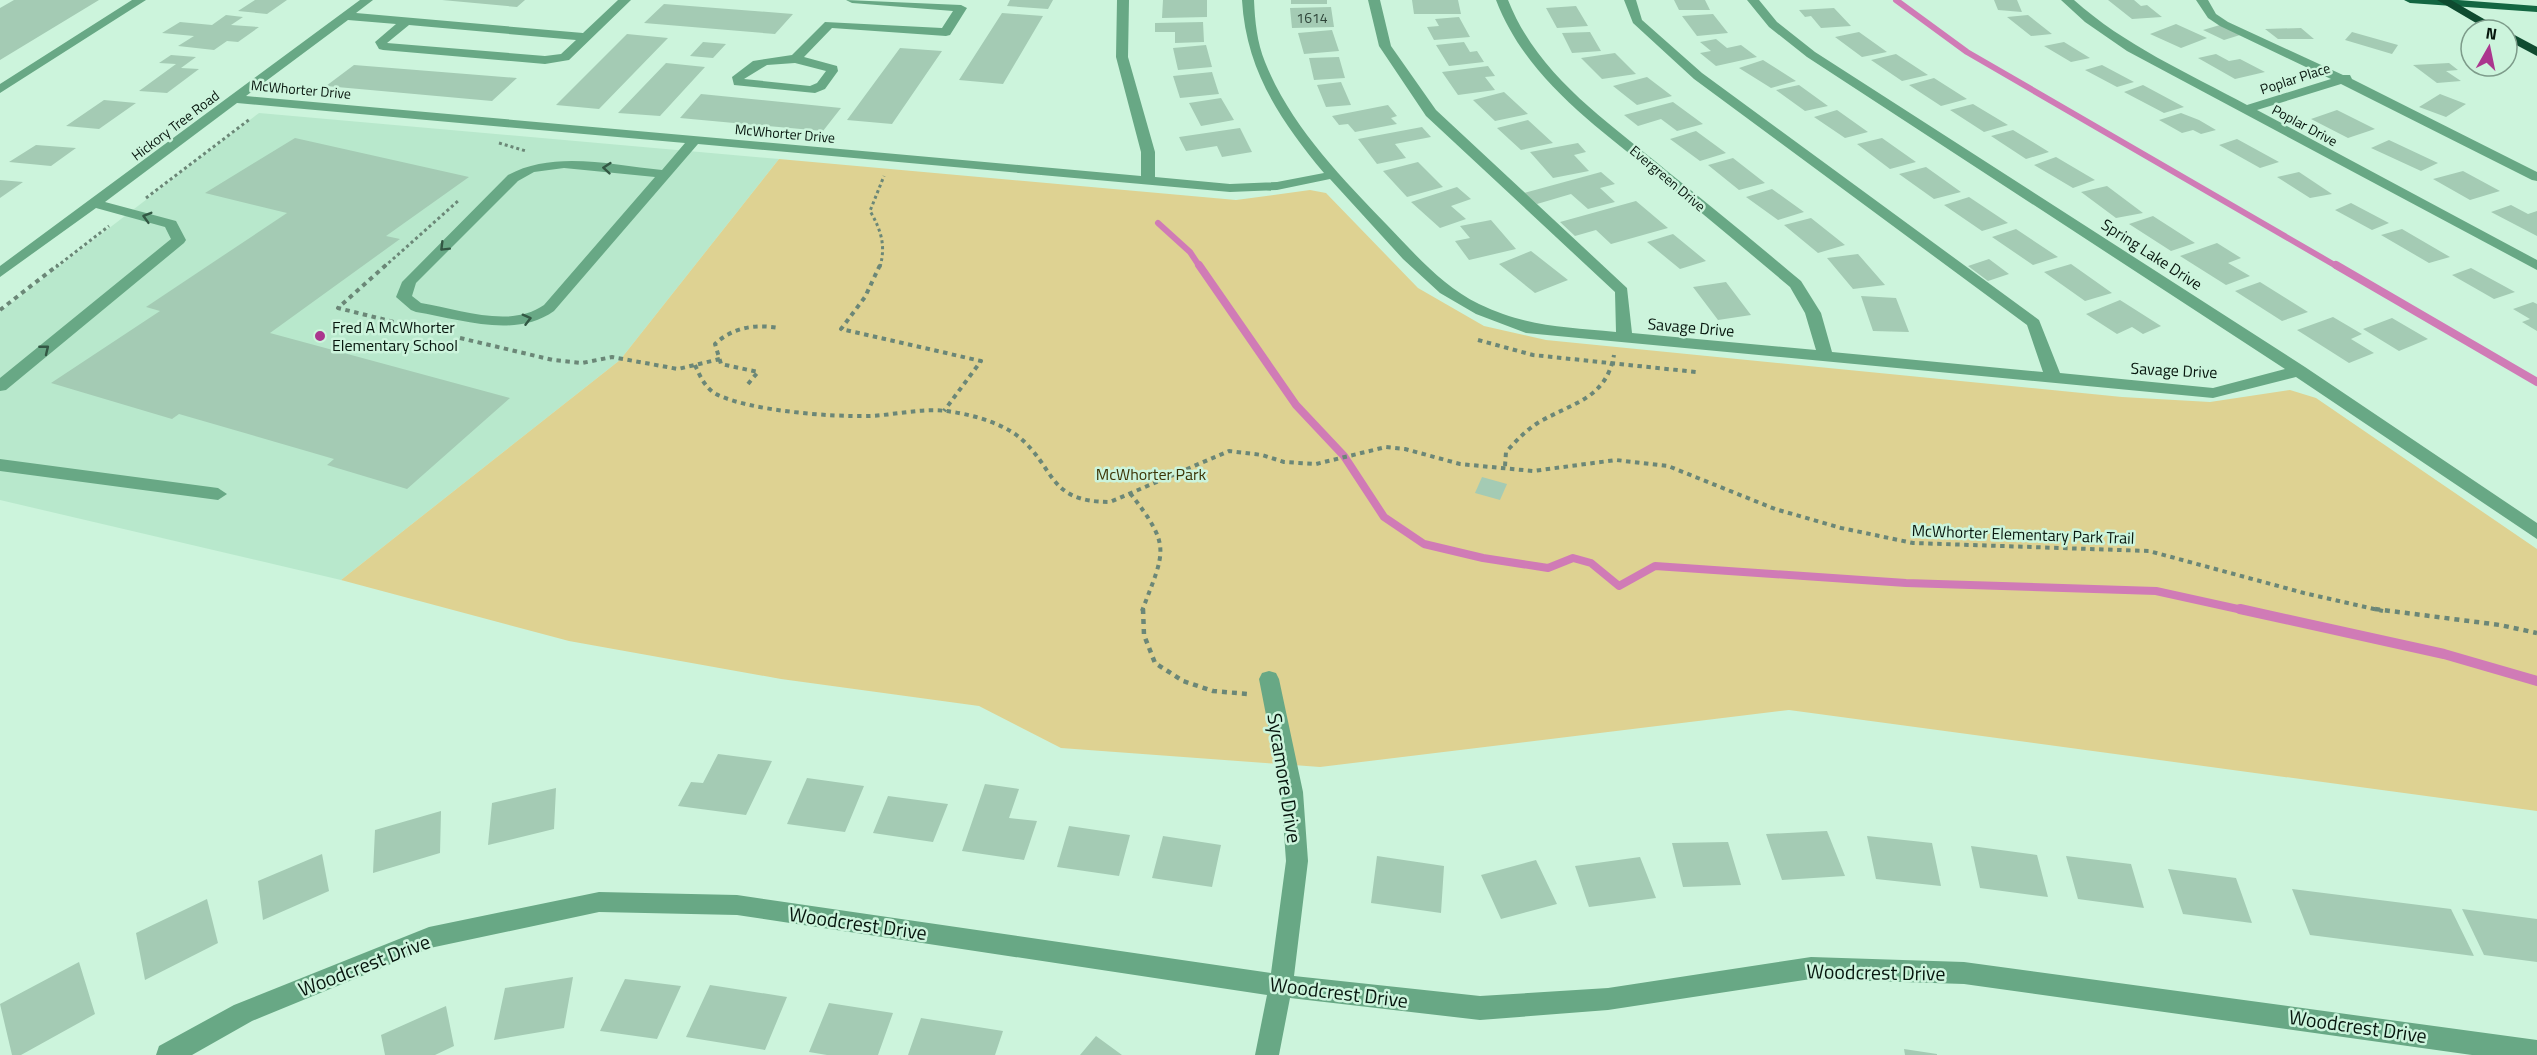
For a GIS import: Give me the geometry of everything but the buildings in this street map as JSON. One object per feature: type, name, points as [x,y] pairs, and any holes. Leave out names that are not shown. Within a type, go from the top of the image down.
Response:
[{"type":"highway","points":[[2445,1],[2475,18]]},
{"type":"highway","points":[[2519,42],[2537,52]]},
{"type":"main road","points":[[2410,0],[2537,9]]},
{"type":"street","points":[[0,89],[140,0]]},
{"type":"street","name":"Hickory Tree Road","points":[[0,273],[367,0]]},
{"type":"street","points":[[407,21],[381,42],[383,46],[545,60],[565,57],[625,0]]},
{"type":"street","points":[[795,59],[831,66],[832,71],[821,86],[811,90],[738,82],[738,77],[758,63],[769,59],[795,59],[829,24],[946,32],[961,8],[852,0]]},
{"type":"street","points":[[1123,0],[1122,57],[1148,152],[1148,181]]},
{"type":"street","name":"Savage Drive","points":[[1248,0],[1251,45],[1270,87],[1332,176],[1413,261],[1455,297],[1489,314],[1526,328],[1619,339],[2213,393],[2299,371]]},
{"type":"street","points":[[1374,0],[1385,46],[1431,113],[1622,291],[1619,339]]},
{"type":"street","name":"Evergreen Drive","points":[[1502,0],[1507,18],[1530,54],[1574,100],[1796,284],[1814,313],[1826,358]]},
{"type":"street","points":[[1630,0],[1637,21],[1698,76],[2034,323],[2054,379]]},
{"type":"street","name":"Spring Lake Drive","points":[[1753,0],[1759,10],[1791,39],[1851,81],[2299,371],[2537,532]]},
{"type":"street","name":"Poplar Drive","points":[[2067,0],[2088,20],[2131,48],[2537,266]]},
{"type":"street","points":[[2202,0],[2212,16],[2224,24],[2348,77],[2537,177]]},
{"type":"street","points":[[346,16],[586,37]]},
{"type":"street","name":"Poplar Place","points":[[2245,110],[2348,77]]},
{"type":"street","name":"McWhorter Drive","points":[[235,99],[1230,188],[1277,186],[1332,176]]},
{"type":"street","points":[[666,174],[554,164],[521,172],[409,282],[404,297],[416,307],[508,322],[535,318],[549,308],[666,174],[695,140]]},
{"type":"street","points":[[0,386],[179,240],[171,224],[94,203]]},
{"type":"street","points":[[0,465],[218,494]]},
{"type":"street","name":"Sycamore Drive","points":[[1267,1055],[1281,986],[1297,861],[1292,792],[1271,687]]},
{"type":"street","name":"Woodcrest Drive","points":[[168,1055],[243,1013],[429,938],[599,902],[737,905],[1281,986],[1480,1008],[1608,999],[1811,968],[1964,973],[2537,1053]]},
{"type":"path","points":[[0,310],[250,118]]},
{"type":"path","points":[[491,139],[534,154]]},
{"type":"path","points":[[893,172],[883,177],[870,211],[882,234],[882,264],[863,304],[841,329],[981,362],[944,411]]},
{"type":"path","points":[[748,384],[758,372],[721,364],[715,344],[724,333],[761,324],[779,328]]},
{"type":"path","points":[[1505,466],[1506,452],[1529,429],[1584,399],[1607,382],[1614,371],[1619,339]]},
{"type":"path","points":[[1478,340],[1533,355],[1696,372]]},
{"type":"path","points":[[522,353],[582,363],[612,357],[636,359],[666,368],[695,365],[720,359]]},
{"type":"path","name":"McWhorter Elementary Park Trail","points":[[695,365],[701,380],[717,394],[739,400],[816,413],[860,416],[944,411],[987,422],[1014,433],[1064,493],[1097,503],[1110,502],[1229,451],[1262,455],[1284,462],[1316,464],[1386,447],[1405,449],[1460,464],[1505,466],[1533,471],[1616,460],[1668,465],[1775,509],[1885,539],[1913,543],[2061,550],[2106,548],[2158,552],[2344,603],[2390,612],[2485,620],[2537,633]]},
{"type":"path","points":[[1130,493],[1155,525],[1161,547],[1162,558],[1141,614],[1144,635],[1155,663],[1183,681],[1213,691],[1271,687]]},
{"type":"shaded area","name":"Fred A McWhorter Elementary School","points":[[259,113],[779,159],[620,360],[341,580],[0,500],[0,312]]},
{"type":"green space","name":"McWhorter Park","points":[[779,159],[1236,200],[1310,190],[1326,193],[1418,288],[1484,326],[1546,340],[2122,397],[2210,402],[2290,390],[2316,398],[2537,549],[2537,811],[1789,710],[1320,767],[1061,748],[979,706],[781,679],[569,641],[341,580],[620,360]]},
{"type":"waterway","points":[[1896,0],[1967,52],[2338,267]]},
{"type":"waterway","points":[[1158,223],[1190,252],[1200,267]]},
{"type":"waterway","points":[[1199,265],[1296,405],[1344,456],[1384,517],[1424,544],[1483,558],[1548,568],[1573,558],[1591,563],[1619,586],[1655,566],[1906,583],[2156,591],[2247,611]]},
{"type":"waterway","points":[[2336,265],[2537,382]]},
{"type":"waterway","points":[[2240,609],[2444,654],[2537,681]]},
{"type":"place","name":"Fred A McWhorter Elementary School","points":[[320,336]]}]
